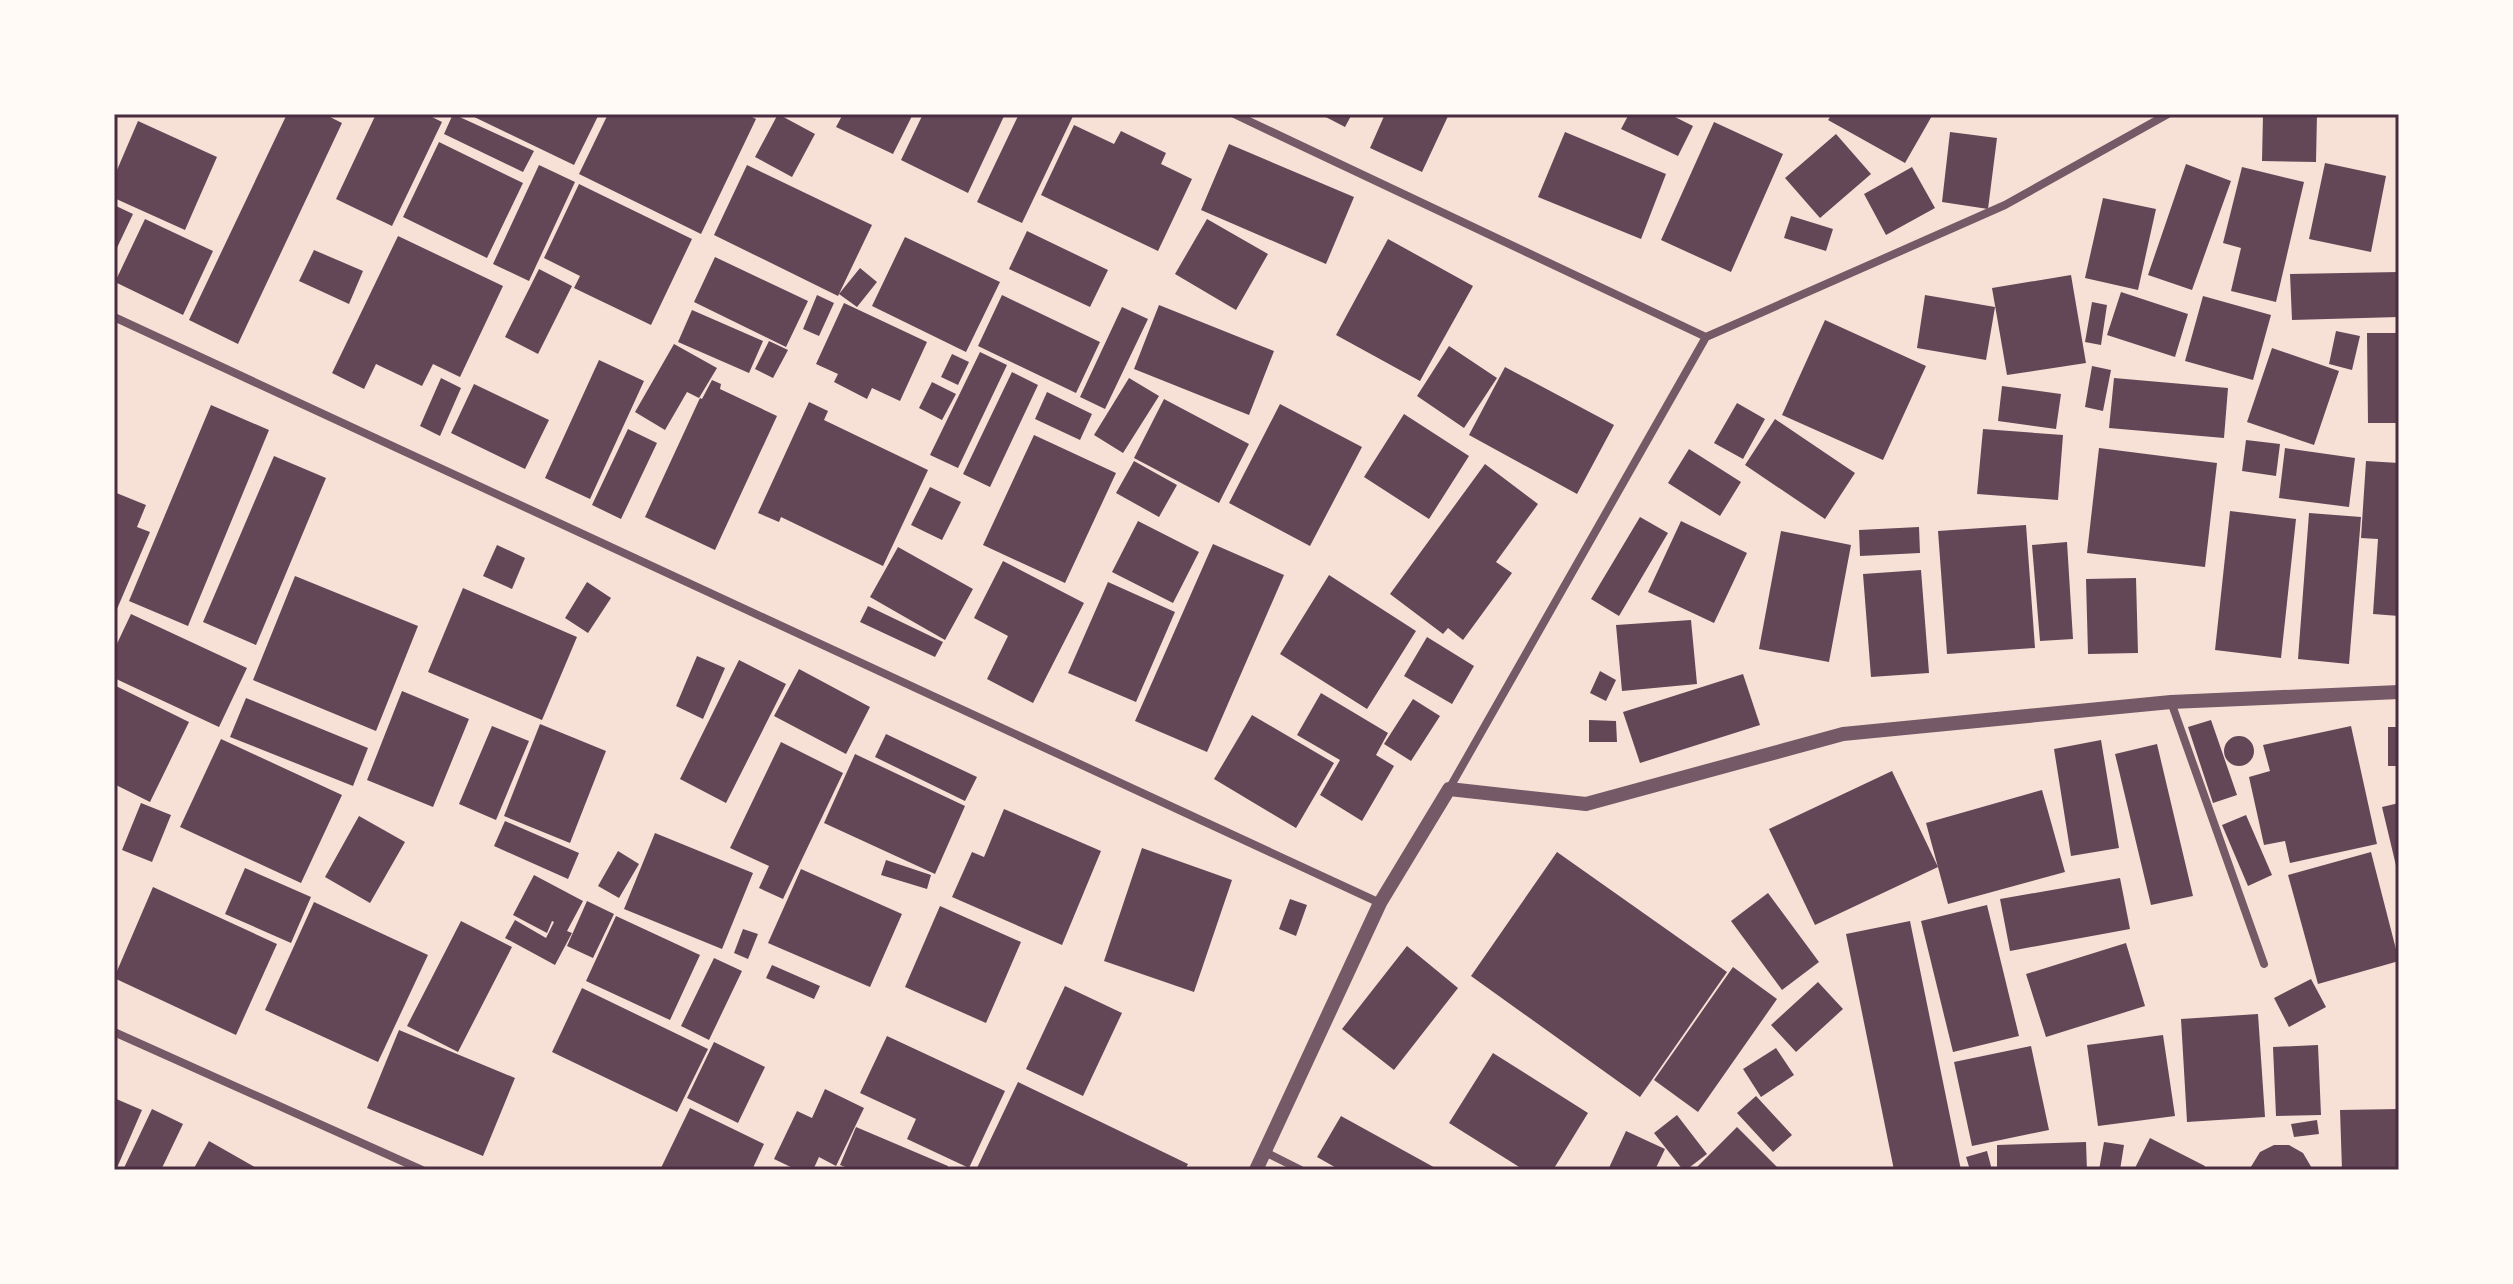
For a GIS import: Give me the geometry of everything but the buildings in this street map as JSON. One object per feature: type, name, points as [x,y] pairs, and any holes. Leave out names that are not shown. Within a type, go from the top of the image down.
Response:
[{"type":"street","points":[[1234,114],[1706,337]]},
{"type":"street","points":[[1256,1170],[1380,903],[1449,789],[1706,337],[2005,205],[2168,114]]},
{"type":"street","points":[[114,317],[1380,903]]},
{"type":"street","points":[[1449,789],[1586,804],[1843,734],[2171,702],[2399,692]]},
{"type":"street","points":[[2171,702],[2264,964]]},
{"type":"street","points":[[114,1032],[422,1170]]},
{"type":"street","points":[[1265,1152],[1301,1170]]}]
